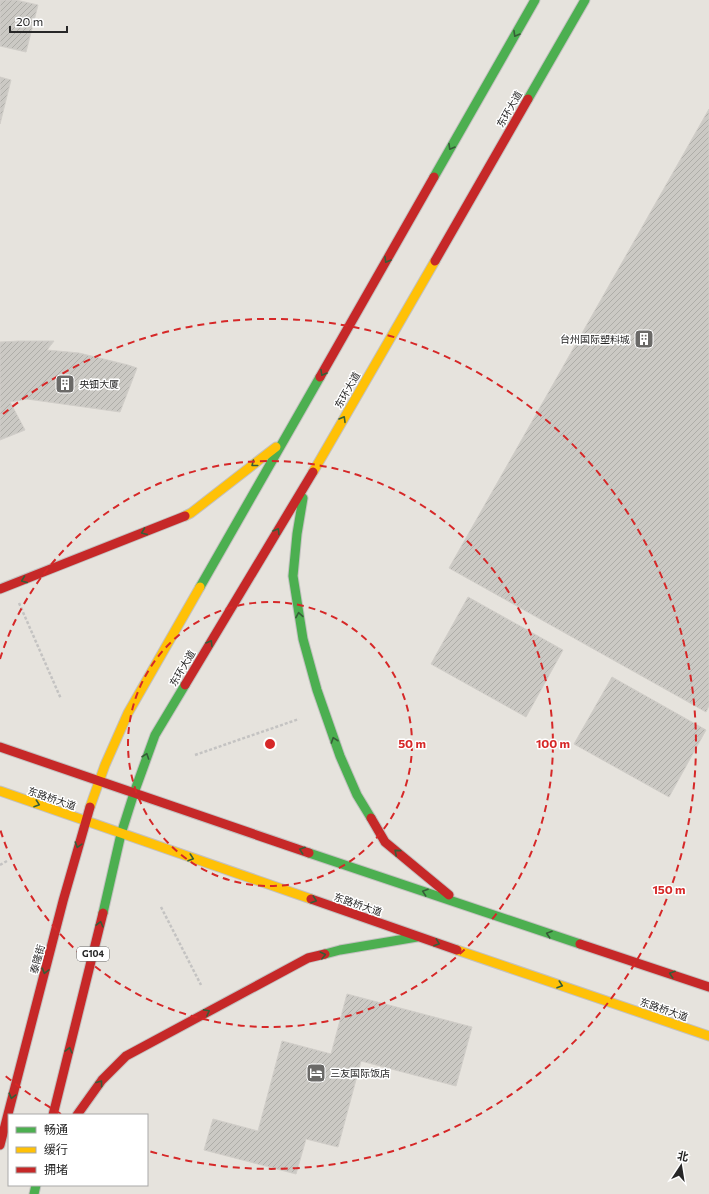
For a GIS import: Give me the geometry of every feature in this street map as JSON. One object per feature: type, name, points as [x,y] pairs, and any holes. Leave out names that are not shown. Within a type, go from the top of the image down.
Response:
[{"type":"main road","points":[[98,781],[115,738],[128,713],[535,0]]},
{"type":"main road","name":"东环大道","points":[[134,793],[154,735],[305,486],[585,0]]},
{"type":"main road","points":[[0,589],[191,513],[285,440]]},
{"type":"main road","points":[[305,486],[292,576],[303,639],[317,690],[340,756],[357,795],[385,842],[459,904]]},
{"type":"main road","points":[[0,748],[459,904],[709,987]]},
{"type":"main road","name":"泰隆街","points":[[0,1144],[75,855],[98,781]]},
{"type":"main road","name":"东路桥大道","points":[[0,791],[709,1036]]},
{"type":"main road","name":"G104","points":[[53,1114],[121,834],[134,793]]},
{"type":"main road","points":[[78,1114],[102,1080],[126,1056],[308,958],[340,950],[420,937]]},
{"type":"path","points":[[19,603],[61,699]]},
{"type":"path","points":[[195,755],[299,719]]},
{"type":"path","points":[[0,865],[7,861]]},
{"type":"path","points":[[161,907],[201,985]]},
{"type":"building","points":[[0,0],[16,0],[38,5],[26,52],[0,46]]},
{"type":"building","points":[[0,77],[11,80],[0,124]]},
{"type":"building","name":"台州国际塑料城","points":[[709,109],[709,706],[706,712],[449,568]]},
{"type":"building","name":"央钿大厦","points":[[54,341],[47,350],[79,353],[137,368],[120,412],[27,399],[10,402],[25,430],[0,440],[0,342]]},
{"type":"building","points":[[468,597],[563,650],[526,717],[431,664]]},
{"type":"building","points":[[612,677],[706,730],[669,797],[574,744]]},
{"type":"building","name":"三友国际饭店","points":[[347,994],[472,1027],[456,1086],[361,1061],[338,1147],[306,1139],[296,1174],[204,1150],[213,1119],[258,1131],[282,1041],[331,1054]]},
{"type":"traffic: fast","points":[[434,177],[535,0]]},
{"type":"traffic: fast","points":[[528,99],[585,0]]},
{"type":"traffic: fast","points":[[200,587],[320,377]]},
{"type":"traffic: fast","points":[[303,498],[297,534],[293,576],[303,639],[317,690],[340,756],[357,795],[371,818]]},
{"type":"traffic: fast","points":[[103,913],[121,834],[134,793],[155,735],[185,685]]},
{"type":"traffic: fast","points":[[309,853],[580,944]]},
{"type":"traffic: fast","points":[[325,954],[340,950],[417,937]]},
{"type":"traffic: fast","points":[[34,1194],[36,1186]]},
{"type":"traffic: slow","points":[[313,472],[435,261]]},
{"type":"traffic: slow","points":[[185,516],[191,513],[276,447]]},
{"type":"traffic: slow","points":[[90,807],[105,765],[128,713],[200,587]]},
{"type":"traffic: slow","points":[[0,791],[311,899]]},
{"type":"traffic: slow","points":[[457,950],[709,1036]]},
{"type":"traffic: jam","points":[[435,261],[528,99]]},
{"type":"traffic: jam","points":[[320,377],[434,177]]},
{"type":"traffic: jam","points":[[185,685],[313,472]]},
{"type":"traffic: jam","points":[[0,589],[185,516]]},
{"type":"traffic: jam","points":[[0,747],[309,853]]},
{"type":"traffic: jam","points":[[8,1114],[63,901],[90,807]]},
{"type":"traffic: jam","points":[[371,818],[385,842],[449,895]]},
{"type":"traffic: jam","points":[[311,899],[457,950]]},
{"type":"traffic: jam","points":[[53,1114],[103,913]]},
{"type":"traffic: jam","points":[[580,944],[709,987]]},
{"type":"traffic: jam","points":[[78,1114],[102,1080],[126,1056],[308,958],[325,954]]},
{"type":"traffic: jam","points":[[0,1145],[8,1114]]},
{"type":"place","name":"台州国际塑料城","points":[[644,339]]},
{"type":"place","name":"央钿大厦","points":[[65,384]]},
{"type":"place","name":"三友国际饭店","points":[[316,1073]]}]
